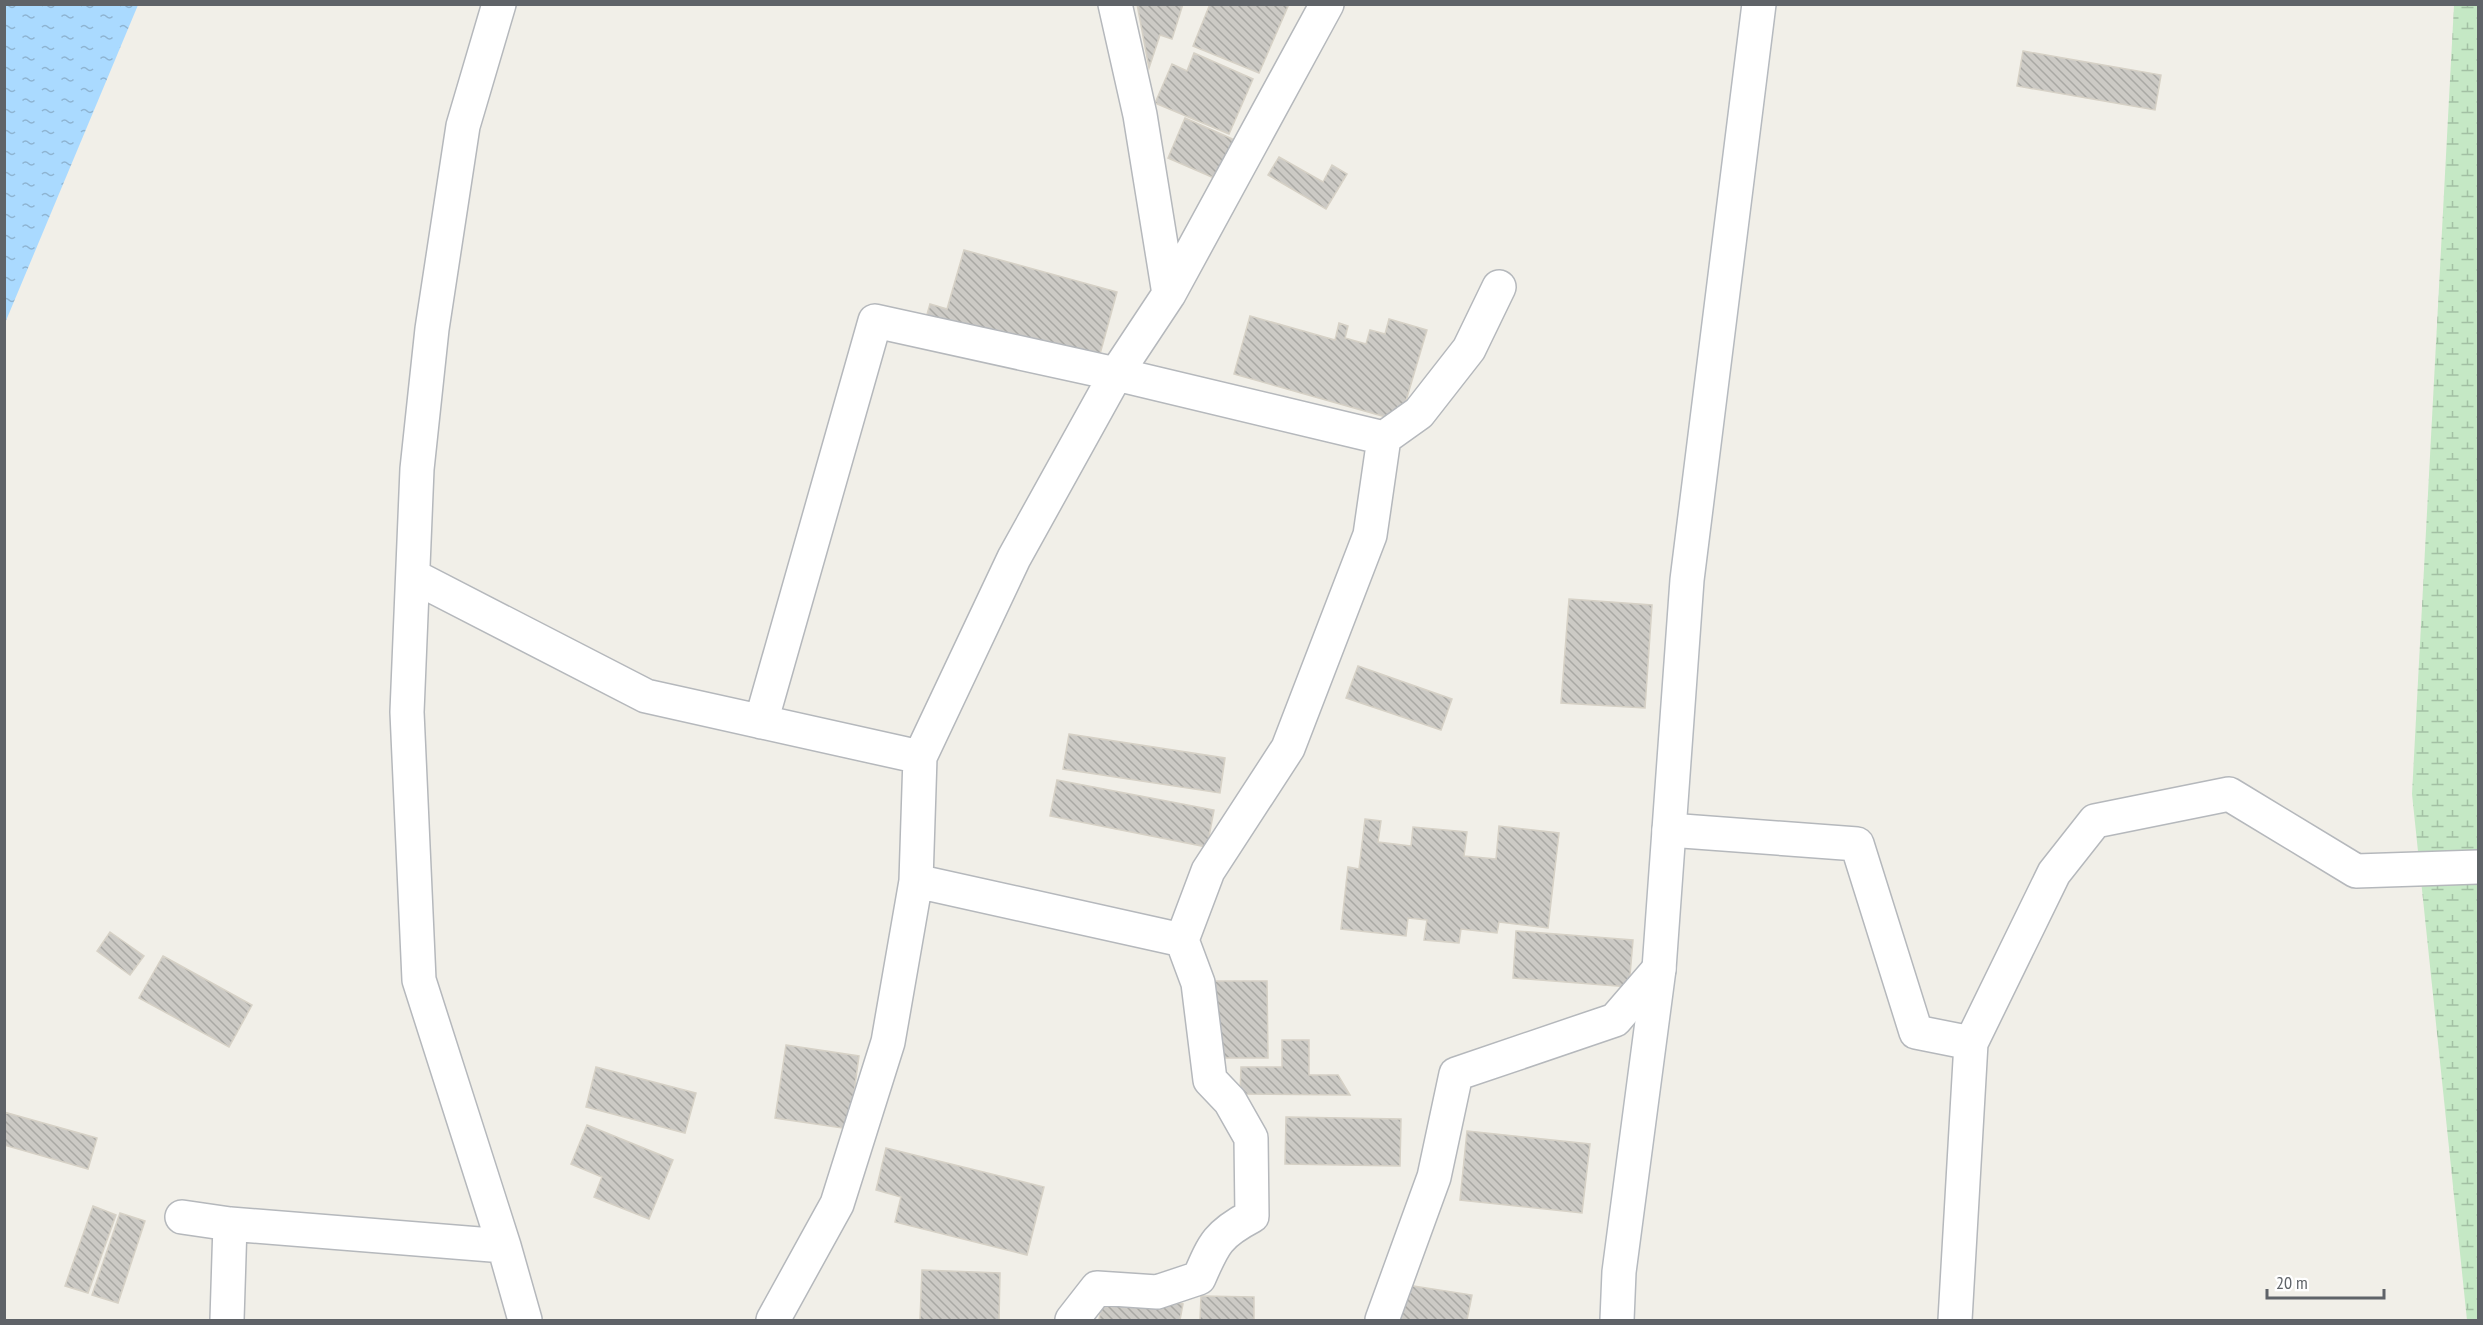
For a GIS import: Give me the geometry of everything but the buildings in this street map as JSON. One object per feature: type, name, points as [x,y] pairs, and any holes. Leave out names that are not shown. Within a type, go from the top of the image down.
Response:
[{"type":"street","points":[[499,4],[463,126],[436,306],[417,469],[407,712],[419,980],[504,1246],[525,1320]]},
{"type":"street","points":[[1115,4],[1140,116],[1169,294]]},
{"type":"street","points":[[773,1320],[837,1204],[888,1042],[916,881],[920,757],[1014,558],[1116,374],[1169,294],[1327,4]]},
{"type":"street","points":[[1617,1320],[1619,1272],[1659,969],[1687,580],[1759,4]]},
{"type":"street","points":[[1072,1320],[1097,1288],[1157,1292],[1199,1278],[1209,1254],[1226,1230],[1252,1216],[1251,1138],[1230,1101],[1210,1080],[1198,983],[1182,940],[1208,871],[1288,748],[1370,535],[1384,438],[1419,412],[1469,349],[1499,287]]},
{"type":"street","points":[[761,722],[874,321],[1116,374],[1384,438]]},
{"type":"street","points":[[413,576],[646,696],[920,757]]},
{"type":"street","points":[[1955,1320],[1971,1043],[2054,873],[2095,821],[2229,794],[2356,871],[2478,867]]},
{"type":"street","points":[[1669,830],[1857,844],[1916,1032],[1971,1043]]},
{"type":"street","points":[[916,881],[1182,940]]},
{"type":"street","points":[[1382,1320],[1434,1177],[1456,1074],[1615,1020],[1659,969]]},
{"type":"street","points":[[182,1217],[230,1224],[504,1246]]},
{"type":"street","points":[[227,1320],[230,1224]]},
{"type":"green space","points":[[2454,5],[2478,5],[2478,1320],[2467,1320],[2412,794]]},
{"type":"water","points":[[4,5],[138,5],[5,323]]}]
